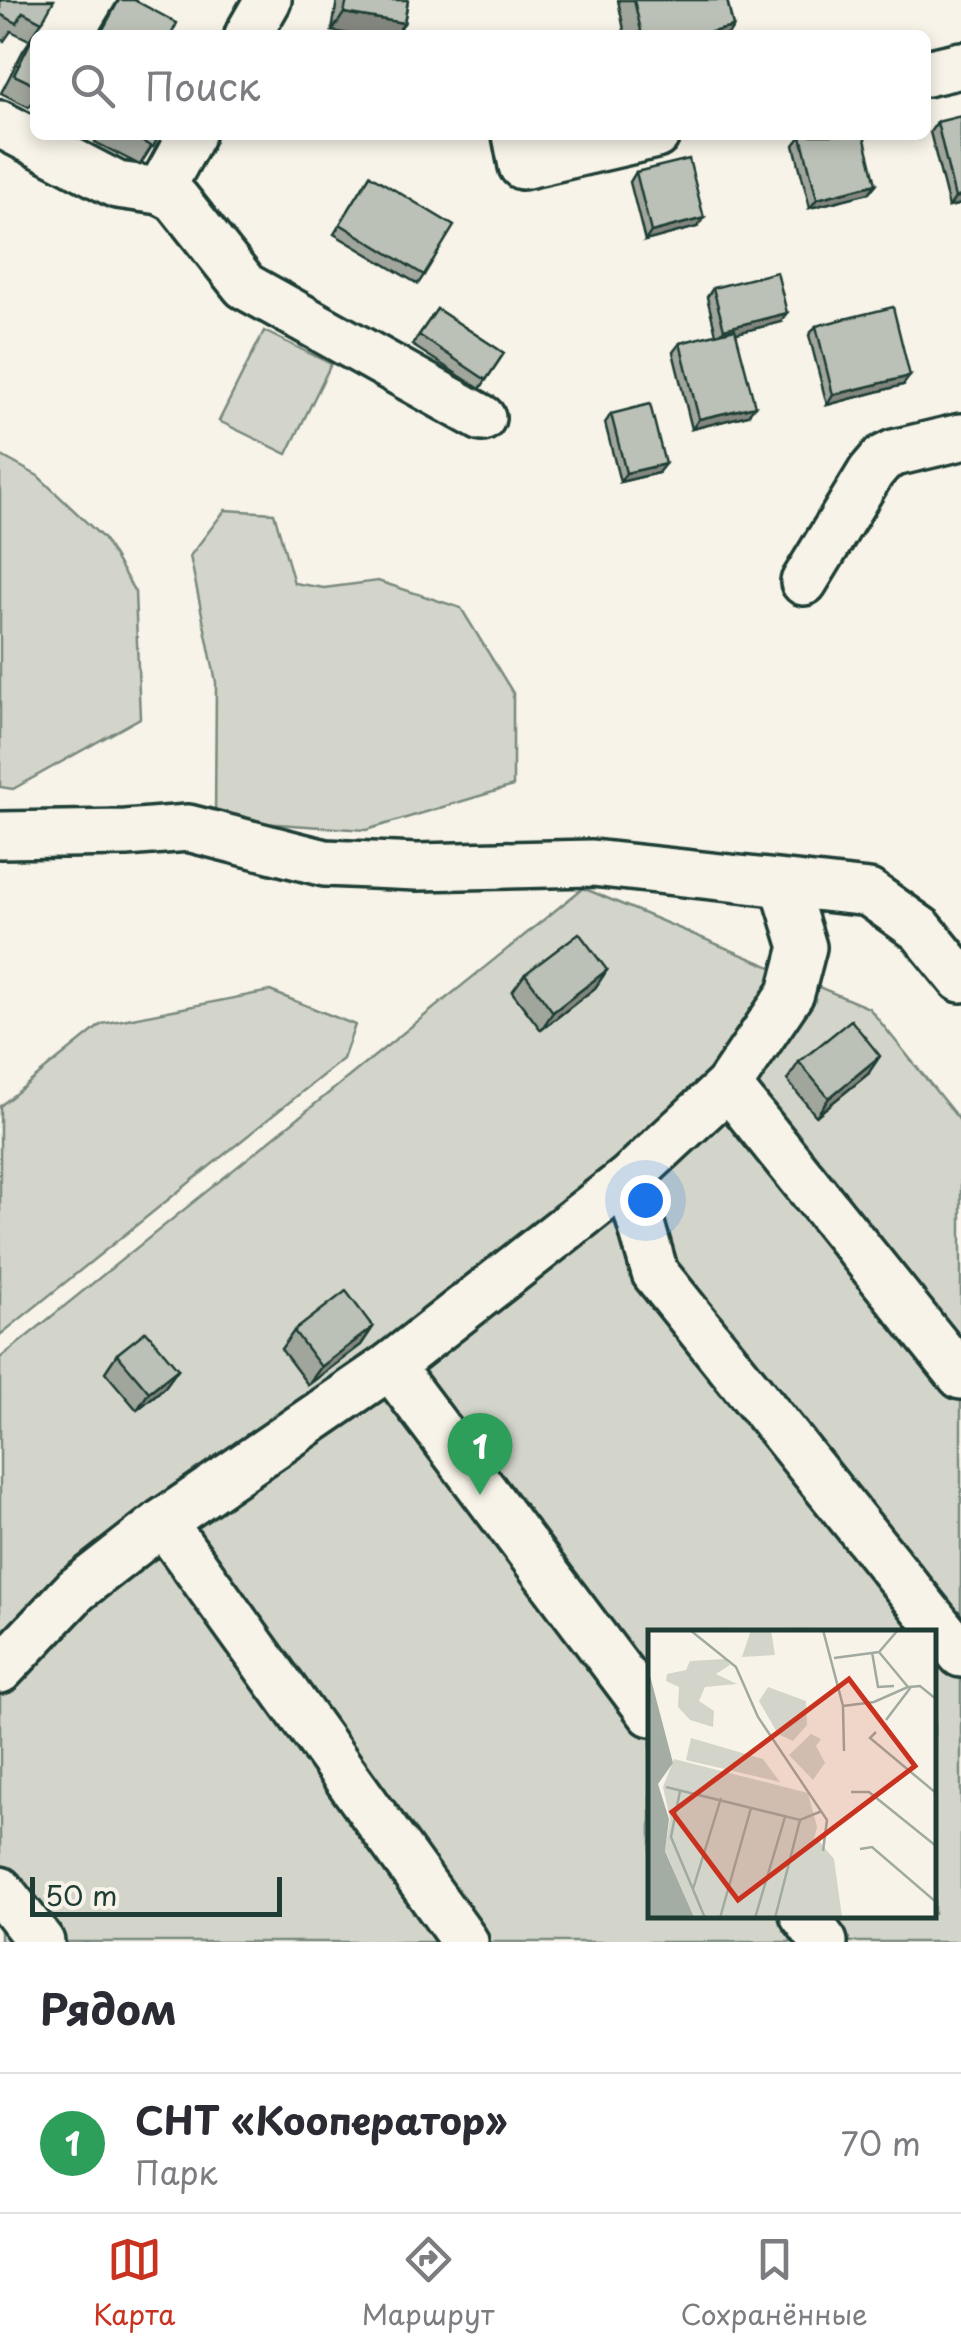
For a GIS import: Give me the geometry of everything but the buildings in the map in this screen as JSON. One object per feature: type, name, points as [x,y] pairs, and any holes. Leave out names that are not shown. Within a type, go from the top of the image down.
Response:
[{"type":"street","points":[[251,30],[268,0]]},
{"type":"street","points":[[931,72],[961,65]]},
{"type":"street","points":[[0,124],[30,140]]},
{"type":"street","points":[[31,140],[117,185],[160,190],[176,199],[246,286],[482,418]]},
{"type":"street","points":[[160,190],[189,140]]},
{"type":"street","points":[[519,150],[610,140]]},
{"type":"street","points":[[804,582],[882,460],[894,453],[961,437]]},
{"type":"street","points":[[0,835],[188,828],[325,864],[592,863],[869,893],[921,930],[961,979]]},
{"type":"street","points":[[0,1670],[76,1590],[164,1522],[390,1366],[628,1179],[728,1086],[791,993],[802,947],[784,886]]},
{"type":"street","points":[[728,1086],[961,1376]]},
{"type":"street","points":[[628,1179],[654,1272],[961,1654]]},
{"type":"street","points":[[390,1366],[648,1708]]},
{"type":"street","points":[[164,1522],[465,1942]]},
{"type":"street","points":[[0,1890],[41,1942]]},
{"type":"street","points":[[805,1917],[824,1942]]},
{"type":"shaded area","points":[[264,331],[331,364],[287,454],[219,421]]},
{"type":"shaded area","points":[[0,455],[38,476],[103,538],[135,592],[140,718],[13,789],[0,787]]},
{"type":"shaded area","points":[[225,510],[274,513],[294,583],[324,588],[378,581],[461,608],[513,693],[513,786],[366,830],[215,820],[216,682],[190,556]]},
{"type":"shaded area","points":[[583,888],[869,1008],[961,1122],[961,1942],[0,1942],[0,1358]]},
{"type":"shaded area","points":[[270,991],[355,1025],[343,1059],[0,1335],[0,1106],[102,1024]]},
{"type":"place","name":"СНТ «Кооператор»","points":[[480,1495]]}]
